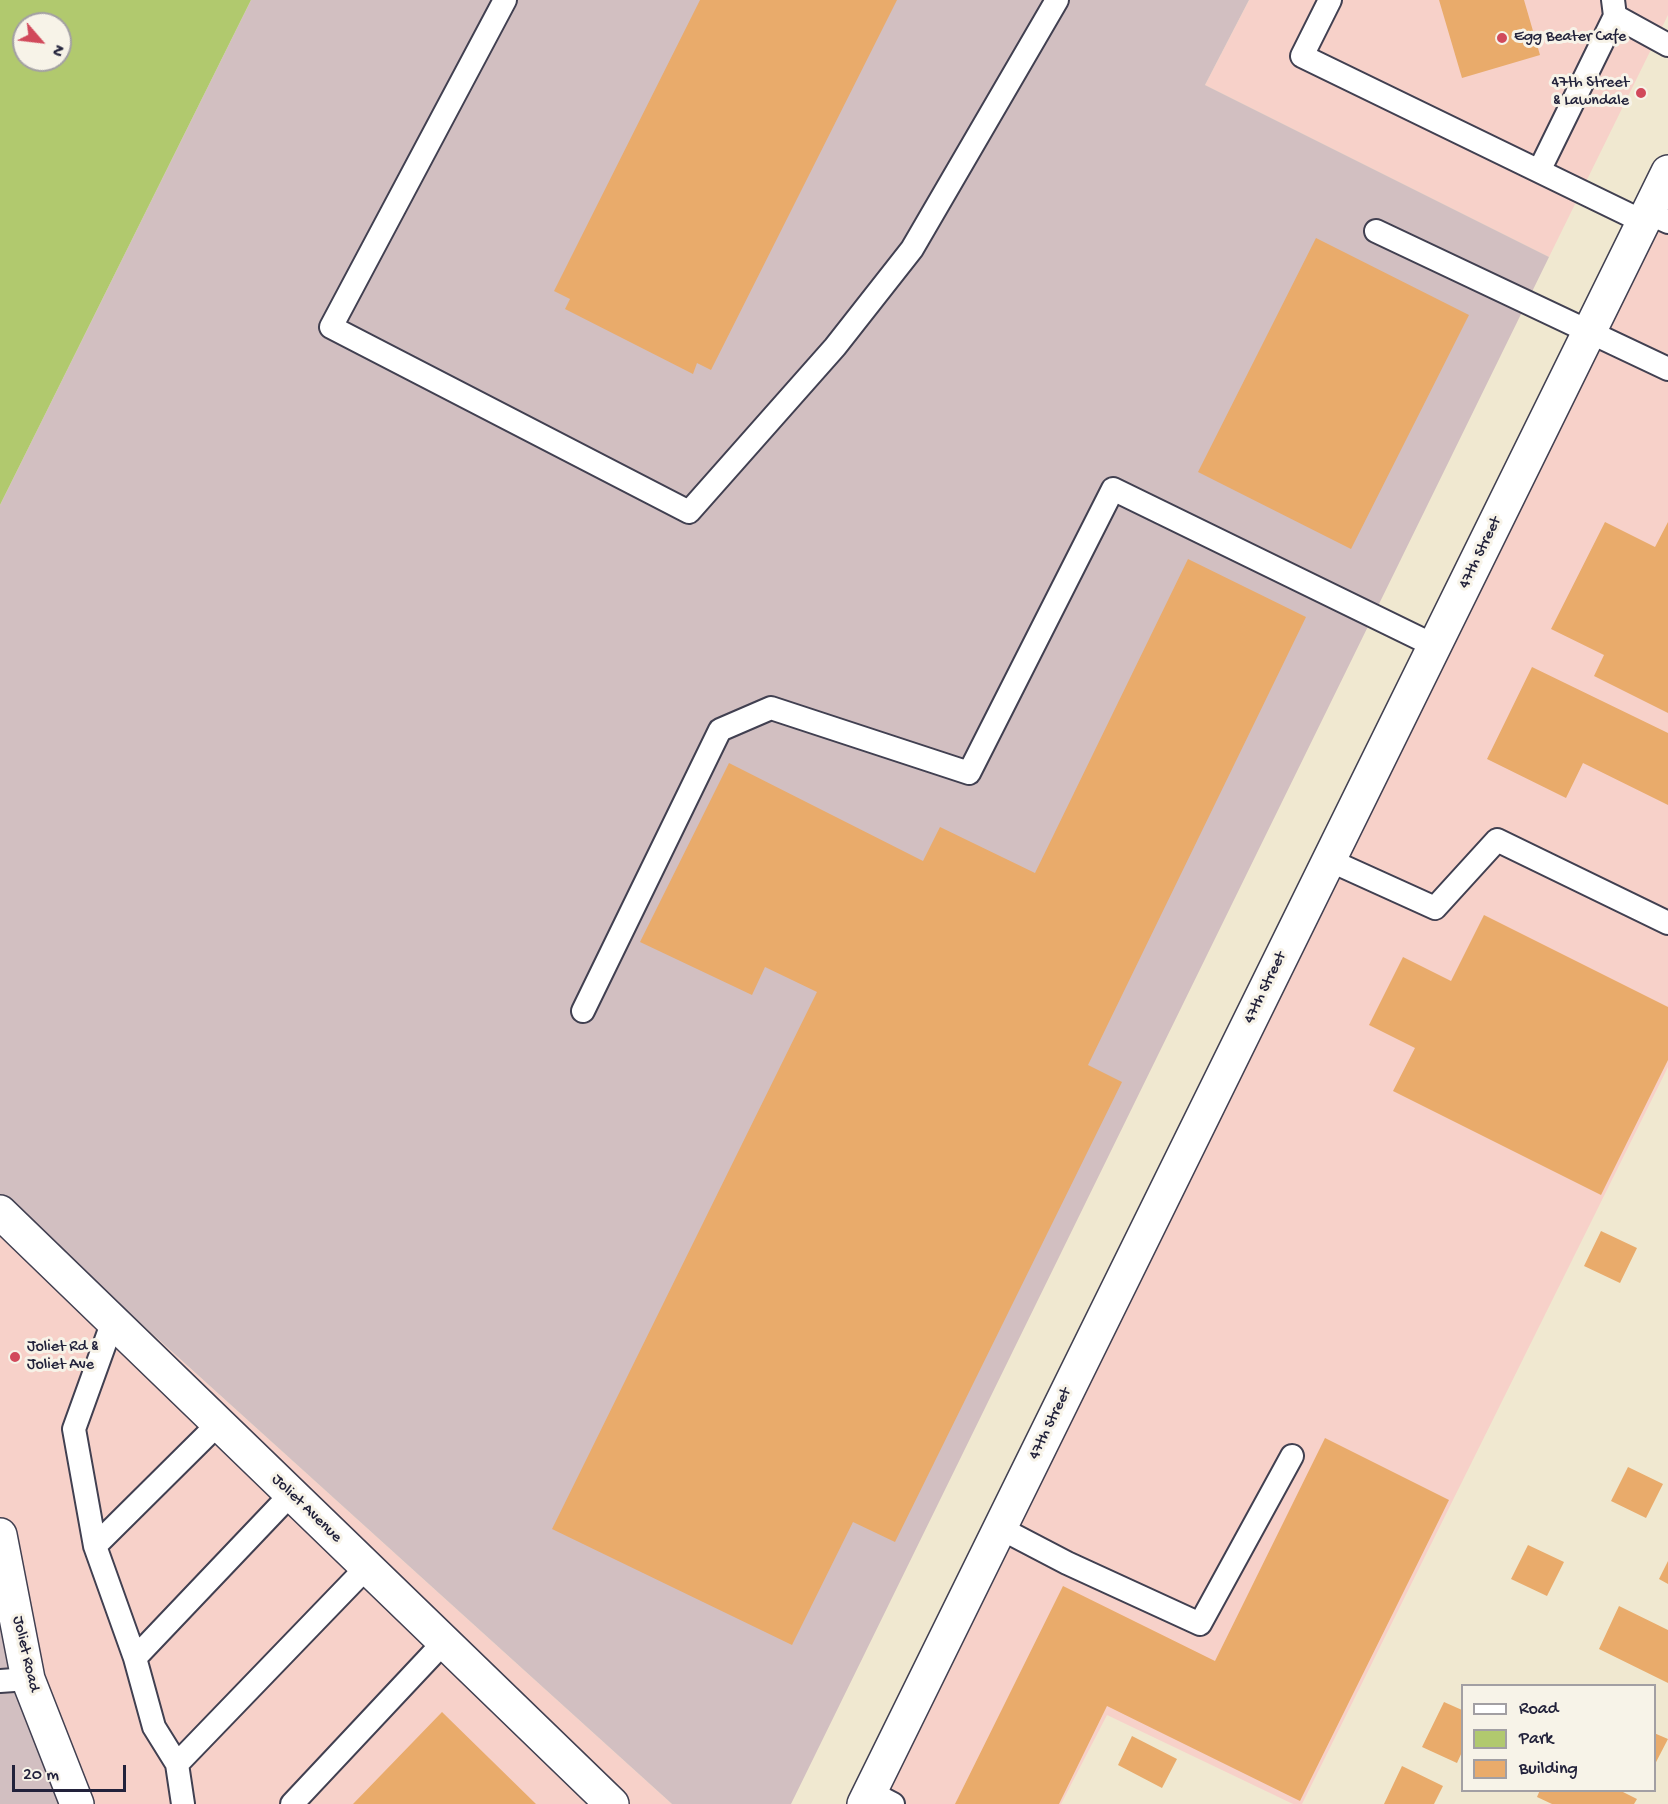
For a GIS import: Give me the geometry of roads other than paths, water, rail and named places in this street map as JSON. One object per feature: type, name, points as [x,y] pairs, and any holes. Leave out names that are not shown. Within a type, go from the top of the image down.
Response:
[{"type":"main road","name":"47th Street","points":[[876,1800],[1000,1528],[1590,333],[1653,219],[1668,172]]},
{"type":"main road","name":"Joliet Avenue","points":[[0,1212],[610,1803]]},
{"type":"main road","name":"Joliet Road","points":[[0,1535],[14,1679],[76,1804]]},
{"type":"lane","points":[[505,0],[331,327],[689,512],[835,347],[912,249],[1057,0]]},
{"type":"lane","points":[[1330,0],[1302,56],[1539,171],[1653,219]]},
{"type":"lane","points":[[1539,171],[1614,8],[1668,45]]},
{"type":"lane","points":[[1376,231],[1668,369]]},
{"type":"lane","points":[[583,1011],[720,730],[771,708],[969,773],[1113,489],[1435,646]]},
{"type":"lane","points":[[1329,860],[1435,908],[1497,840],[1668,923]]},
{"type":"lane","points":[[112,1321],[74,1429],[95,1546],[135,1658],[154,1727],[177,1764],[183,1804]]},
{"type":"lane","points":[[95,1546],[218,1424]]},
{"type":"lane","points":[[1000,1528],[1067,1563],[1200,1624],[1292,1456]]},
{"type":"lane","points":[[135,1658],[291,1494]]},
{"type":"lane","points":[[177,1764],[366,1567]]},
{"type":"lane","points":[[292,1804],[444,1642]]},
{"type":"place","name":"Egg Beater Cafe","points":[[1502,38]]},
{"type":"place","name":"47th Street & Lawndale","points":[[1641,93]]},
{"type":"place","name":"Joliet Rd & Joliet Ave","points":[[15,1357]]}]
